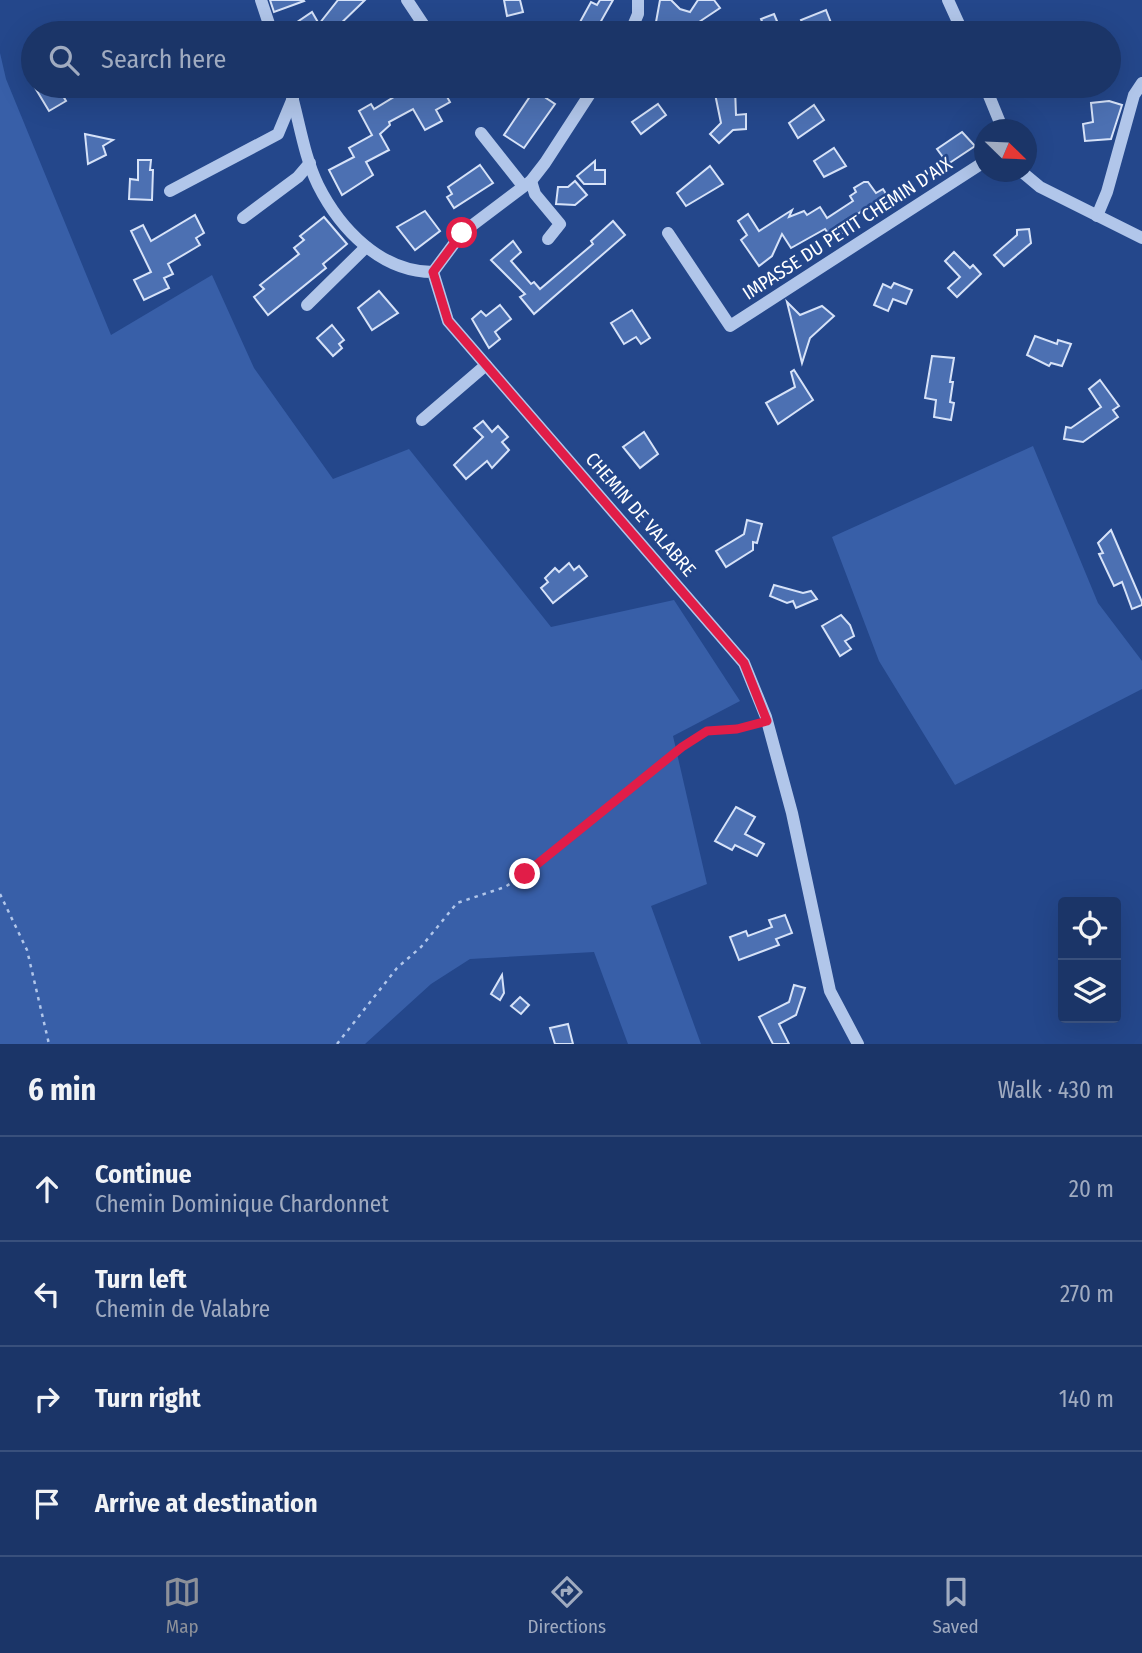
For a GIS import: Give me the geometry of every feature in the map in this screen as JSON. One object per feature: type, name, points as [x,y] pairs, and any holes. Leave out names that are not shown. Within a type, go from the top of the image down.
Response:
[{"type":"street","points":[[261,0],[268,21]]},
{"type":"street","points":[[407,0],[421,21]]},
{"type":"street","points":[[635,21],[638,0]]},
{"type":"street","points":[[948,0],[957,21]]},
{"type":"street","points":[[1097,216],[1107,192],[1134,95],[1142,83]]},
{"type":"street","points":[[170,191],[278,134],[289,98]]},
{"type":"street","points":[[293,98],[317,184],[344,226],[382,259],[416,272],[433,272],[462,233],[527,183],[545,163],[587,98]]},
{"type":"street","points":[[990,98],[998,119]]},
{"type":"street","points":[[481,133],[560,224],[548,239]]},
{"type":"street","points":[[243,218],[298,177],[310,163]]},
{"type":"street","name":"IMPASSE DU PETIT CHEMIN D'AIX","points":[[668,233],[730,326],[974,169]]},
{"type":"street","points":[[1034,182],[1142,238]]},
{"type":"street","points":[[307,305],[366,247]]},
{"type":"street","name":"CHEMIN DE VALABRE","points":[[433,272],[448,321],[744,663],[767,721],[792,813],[830,991],[858,1044]]},
{"type":"street","points":[[422,420],[486,365]]},
{"type":"path","points":[[337,1044],[397,968],[421,947],[457,903],[505,887],[525,874],[682,747],[707,731],[737,729],[767,721]]},
{"type":"path","points":[[0,894],[27,950],[49,1044]]},
{"type":"shaded area","points":[[0,53],[6,79],[111,335],[212,275],[254,368],[333,479],[409,449],[551,627],[674,600],[740,701],[673,736],[707,884],[651,906],[701,1044],[628,1044],[594,952],[470,959],[431,984],[365,1044],[0,1044]]},
{"type":"shaded area","points":[[1033,446],[1098,603],[1142,661],[1142,689],[955,785],[879,661],[832,537]]},
{"type":"building","points":[[270,0],[303,0],[304,1],[274,12]]},
{"type":"building","points":[[338,0],[365,0],[343,21],[321,21]]},
{"type":"building","points":[[504,0],[520,0],[523,12],[507,16]]},
{"type":"building","points":[[600,0],[613,0],[601,21],[581,21],[591,2],[597,5]]},
{"type":"building","points":[[660,0],[671,0],[680,9],[690,12],[698,0],[714,0],[720,8],[700,21],[656,21]]},
{"type":"building","points":[[826,10],[830,21],[801,21]]},
{"type":"building","points":[[312,12],[317,21],[299,21]]},
{"type":"building","points":[[774,14],[777,21],[762,21],[761,19]]},
{"type":"building","points":[[41,98],[64,98],[66,101],[49,111]]},
{"type":"building","points":[[392,98],[448,98],[450,102],[436,110],[442,121],[425,130],[413,109],[389,122],[390,125],[380,134],[389,150],[366,162],[373,175],[342,195],[329,170],[354,157],[349,148],[372,135],[359,111],[371,104],[374,109]]},
{"type":"building","points":[[529,98],[546,98],[555,104],[524,148],[504,135]]},
{"type":"building","points":[[716,98],[735,98],[736,115],[746,114],[746,129],[733,130],[719,143],[710,134],[721,123]]},
{"type":"building","points":[[1109,101],[1122,105],[1111,139],[1085,141],[1083,124],[1093,122],[1091,103]]},
{"type":"building","points":[[658,104],[666,115],[641,134],[632,122]]},
{"type":"building","points":[[814,105],[824,120],[798,138],[789,123]]},
{"type":"building","points":[[962,132],[974,145],[948,164],[937,149]]},
{"type":"building","points":[[85,134],[113,140],[103,146],[106,155],[88,164]]},
{"type":"building","points":[[834,148],[846,166],[824,177],[814,161]]},
{"type":"building","points":[[138,160],[151,160],[152,200],[129,199],[130,179],[138,180]]},
{"type":"building","points":[[595,161],[595,170],[605,170],[605,184],[584,184],[577,176]]},
{"type":"building","points":[[480,165],[493,183],[454,208],[447,197],[452,194],[448,187]]},
{"type":"building","points":[[710,166],[723,184],[686,206],[677,193]]},
{"type":"building","points":[[575,181],[587,195],[575,205],[556,204],[558,187],[568,187]]},
{"type":"building","points":[[868,182],[876,193],[883,189],[891,202],[881,208],[877,203],[866,208],[848,221],[850,228],[832,239],[825,229],[791,248],[782,234],[772,256],[759,266],[741,240],[747,235],[738,221],[748,214],[759,231],[792,210],[789,217],[804,211],[807,215],[820,207],[827,218],[853,201],[850,196],[856,192],[854,188]]},
{"type":"building","points":[[425,211],[440,231],[415,250],[397,227]]},
{"type":"building","points":[[195,215],[204,233],[196,238],[200,245],[168,264],[173,274],[164,278],[169,288],[144,300],[134,280],[151,272],[131,231],[143,225],[151,241]]},
{"type":"building","points":[[324,217],[347,244],[323,264],[326,268],[268,315],[254,297],[264,289],[260,285],[299,254],[294,248],[304,240],[300,236]]},
{"type":"building","points":[[613,221],[625,235],[534,314],[520,297],[525,294],[491,260],[513,241],[521,252],[511,261],[531,284],[534,282],[540,289],[593,244],[591,241]]},
{"type":"building","points":[[1029,229],[1031,243],[1004,266],[994,255],[1017,235],[1017,230]]},
{"type":"building","points":[[954,252],[970,268],[973,265],[981,274],[957,297],[948,288],[960,277],[945,261]]},
{"type":"building","points":[[894,283],[912,290],[906,304],[893,299],[888,311],[874,305],[883,284],[891,288]]},
{"type":"building","points":[[379,291],[398,313],[372,330],[358,308]]},
{"type":"building","points":[[787,302],[800,315],[822,306],[834,316],[810,338],[802,363]]},
{"type":"building","points":[[500,305],[511,319],[495,332],[500,339],[489,348],[472,319],[481,311],[486,316]]},
{"type":"building","points":[[632,310],[650,338],[641,344],[636,337],[624,344],[611,323]]},
{"type":"building","points":[[332,325],[344,340],[339,344],[342,348],[333,356],[317,338]]},
{"type":"building","points":[[1035,336],[1057,344],[1058,340],[1071,344],[1062,366],[1051,363],[1049,366],[1027,355]]},
{"type":"building","points":[[932,356],[954,358],[950,382],[953,382],[950,402],[954,403],[951,420],[934,417],[936,400],[925,398]]},
{"type":"building","points":[[794,370],[813,400],[778,424],[766,403],[795,387],[791,372]]},
{"type":"building","points":[[1100,380],[1119,406],[1113,410],[1118,417],[1083,442],[1064,439],[1066,427],[1071,428],[1101,407],[1089,389]]},
{"type":"building","points":[[483,421],[492,432],[498,426],[508,437],[502,442],[509,450],[492,468],[487,461],[466,479],[454,465],[483,437],[474,428]]},
{"type":"building","points":[[644,432],[658,454],[640,468],[623,447]]},
{"type":"building","points":[[747,520],[762,524],[757,543],[753,542],[753,550],[726,567],[716,551],[744,534]]},
{"type":"building","points":[[1111,530],[1142,602],[1142,605],[1132,609],[1122,582],[1114,586],[1099,554],[1103,553],[1098,543]]},
{"type":"building","points":[[569,563],[574,570],[579,566],[587,576],[553,603],[541,588],[548,582],[545,578],[555,568],[559,572]]},
{"type":"building","points":[[774,585],[803,593],[811,591],[817,599],[796,608],[793,601],[787,603],[770,596]]},
{"type":"building","points":[[841,615],[850,625],[854,636],[845,641],[851,649],[840,656],[822,626]]},
{"type":"building","points":[[736,807],[755,817],[745,834],[764,844],[757,856],[735,845],[732,850],[715,841]]},
{"type":"building","points":[[785,915],[792,933],[776,939],[779,945],[739,960],[730,937],[746,931],[748,936],[772,927],[769,920]]},
{"type":"building","points":[[502,975],[504,993],[500,1000],[491,994]]},
{"type":"building","points":[[794,985],[805,988],[796,1015],[779,1024],[789,1044],[773,1044],[759,1017],[789,1002]]},
{"type":"building","points":[[520,997],[529,1005],[521,1014],[511,1006]]},
{"type":"building","points":[[568,1024],[573,1044],[555,1044],[550,1028]]},
{"type":"route","points":[[462,233],[433,272],[448,321],[744,663],[767,721],[737,729],[707,731],[682,747],[552,855],[525,874]]}]
